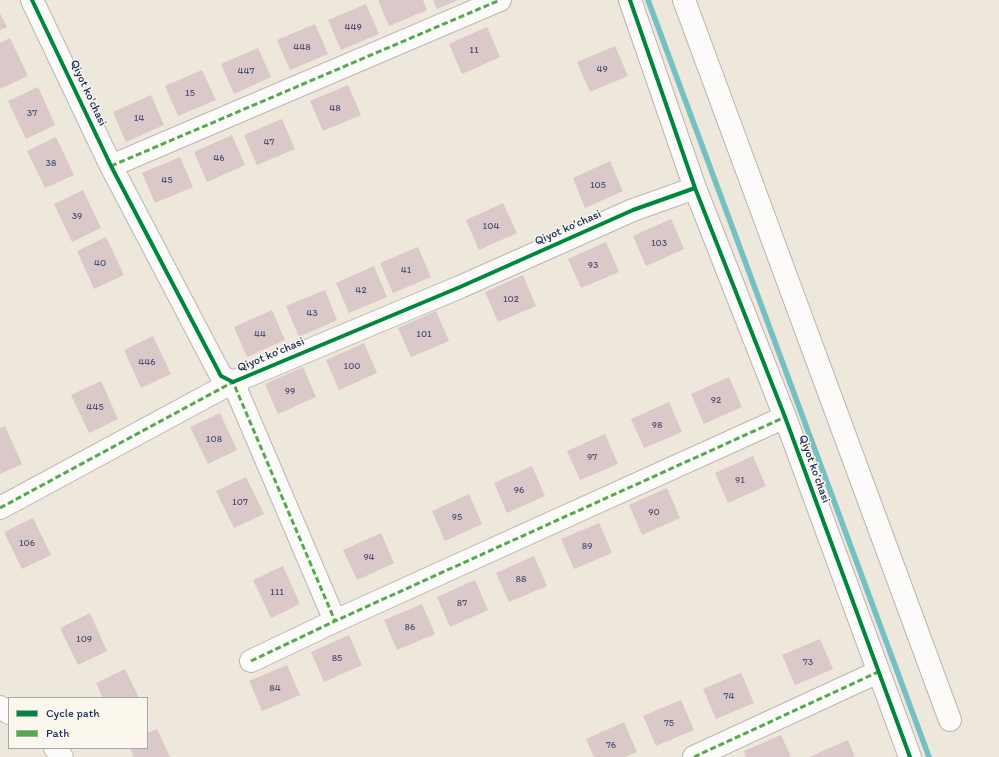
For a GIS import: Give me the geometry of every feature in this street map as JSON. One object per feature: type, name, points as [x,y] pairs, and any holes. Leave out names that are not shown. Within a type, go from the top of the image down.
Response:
[{"type":"street","name":"Qiyot ko'chasi","points":[[32,0],[111,166],[221,376],[233,382],[335,621]]},
{"type":"street","points":[[111,166],[500,0]]},
{"type":"street","name":"Qiyot ko'chasi","points":[[630,0],[696,188],[785,417],[910,757]]},
{"type":"street","points":[[684,0],[950,720]]},
{"type":"street","name":"Qiyot ko'chasi","points":[[233,382],[460,287],[634,210],[696,188]]},
{"type":"street","points":[[0,508],[233,382]]},
{"type":"street","points":[[250,662],[335,621],[785,417]]},
{"type":"street","points":[[694,757],[878,672]]},
{"type":"street","points":[[56,749],[62,757]]},
{"type":"building","points":[[378,0],[423,0],[427,10],[389,26]]},
{"type":"building","points":[[433,0],[458,0],[437,9]]},
{"type":"building","points":[[366,4],[379,34],[341,50],[328,20]]},
{"type":"building","points":[[0,13],[7,27],[0,30]]},
{"type":"building","points":[[315,24],[328,54],[290,70],[277,40]]},
{"type":"building","points":[[487,27],[500,57],[462,74],[449,44]]},
{"type":"building","points":[[10,38],[28,76],[0,89],[0,43]]},
{"type":"building","points":[[615,46],[628,76],[590,92],[577,62]]},
{"type":"building","points":[[258,48],[271,77],[234,94],[221,64]]},
{"type":"building","points":[[202,70],[216,100],[178,116],[165,86]]},
{"type":"building","points":[[348,85],[361,115],[323,131],[310,101]]},
{"type":"building","points":[[38,87],[55,125],[26,139],[8,101]]},
{"type":"building","points":[[151,95],[164,125],[126,142],[113,112]]},
{"type":"building","points":[[282,119],[295,149],[257,165],[244,135]]},
{"type":"building","points":[[232,135],[245,165],[207,182],[194,152]]},
{"type":"building","points":[[56,137],[74,175],[45,188],[27,151]]},
{"type":"building","points":[[180,157],[193,187],[155,203],[142,173]]},
{"type":"building","points":[[610,161],[623,191],[585,208],[573,178]]},
{"type":"building","points":[[83,190],[101,228],[72,242],[54,204]]},
{"type":"building","points":[[503,203],[517,233],[479,250],[466,220]]},
{"type":"building","points":[[671,219],[684,249],[646,266],[633,236]]},
{"type":"building","points":[[106,237],[124,275],[94,289],[77,251]]},
{"type":"building","points":[[606,242],[619,272],[581,288],[568,259]]},
{"type":"building","points":[[418,247],[431,277],[393,293],[380,263]]},
{"type":"building","points":[[374,266],[387,297],[349,313],[336,283]]},
{"type":"building","points":[[523,275],[536,306],[498,322],[485,292]]},
{"type":"building","points":[[325,290],[337,320],[299,337],[286,306]]},
{"type":"building","points":[[272,310],[285,340],[247,357],[234,327]]},
{"type":"building","points":[[436,311],[449,341],[411,357],[398,328]]},
{"type":"building","points":[[153,336],[171,374],[141,388],[124,350]]},
{"type":"building","points":[[364,343],[377,373],[339,390],[326,360]]},
{"type":"building","points":[[303,367],[316,397],[278,414],[265,384]]},
{"type":"building","points":[[729,377],[742,407],[704,424],[691,394]]},
{"type":"building","points":[[101,381],[118,419],[89,433],[71,395]]},
{"type":"building","points":[[669,402],[682,432],[644,448],[631,419]]},
{"type":"building","points":[[220,413],[237,450],[208,464],[190,427]]},
{"type":"building","points":[[5,426],[22,464],[0,474],[0,428]]},
{"type":"building","points":[[605,434],[618,464],[580,480],[567,451]]},
{"type":"building","points":[[753,456],[766,486],[728,503],[715,473]]},
{"type":"building","points":[[532,466],[545,496],[507,513],[494,483]]},
{"type":"building","points":[[246,477],[264,514],[234,528],[216,491]]},
{"type":"building","points":[[667,488],[680,518],[642,535],[629,505]]},
{"type":"building","points":[[469,494],[482,524],[445,541],[432,511]]},
{"type":"building","points":[[33,518],[51,555],[22,569],[4,532]]},
{"type":"building","points":[[599,523],[612,553],[574,569],[561,539]]},
{"type":"building","points":[[381,533],[394,563],[357,580],[343,550]]},
{"type":"building","points":[[534,556],[547,586],[509,602],[496,573]]},
{"type":"building","points":[[283,566],[300,604],[271,618],[253,580]]},
{"type":"building","points":[[475,580],[488,610],[450,627],[437,597]]},
{"type":"building","points":[[422,604],[435,634],[397,650],[384,620]]},
{"type":"building","points":[[90,613],[107,651],[78,665],[60,628]]},
{"type":"building","points":[[349,635],[362,665],[324,682],[311,652]]},
{"type":"building","points":[[820,639],[833,669],[795,685],[782,655]]},
{"type":"building","points":[[287,665],[300,695],[262,711],[249,681]]},
{"type":"building","points":[[125,669],[139,697],[103,697],[96,683]]},
{"type":"building","points":[[741,673],[754,703],[716,719],[703,689]]},
{"type":"building","points":[[681,700],[694,730],[656,746],[643,716]]},
{"type":"building","points":[[624,722],[637,752],[625,757],[594,757],[586,739]]},
{"type":"building","points":[[157,729],[170,757],[134,757],[130,749],[148,749],[148,733]]},
{"type":"building","points":[[781,735],[791,757],[746,757],[744,751]]},
{"type":"building","points":[[848,740],[855,757],[809,757]]},
{"type":"waterway","points":[[648,0],[929,757]]},
{"type":"marked path","points":[[111,166],[500,0]]},
{"type":"marked path","points":[[0,508],[233,382],[335,621]]},
{"type":"marked path","points":[[251,661],[335,621],[785,417]]},
{"type":"marked path","points":[[694,757],[878,672]]},
{"type":"cycle path","points":[[32,0],[111,166],[221,376],[233,382],[460,287],[633,210],[695,188]]},
{"type":"cycle path","points":[[630,0],[695,188],[785,417],[910,757]]}]
